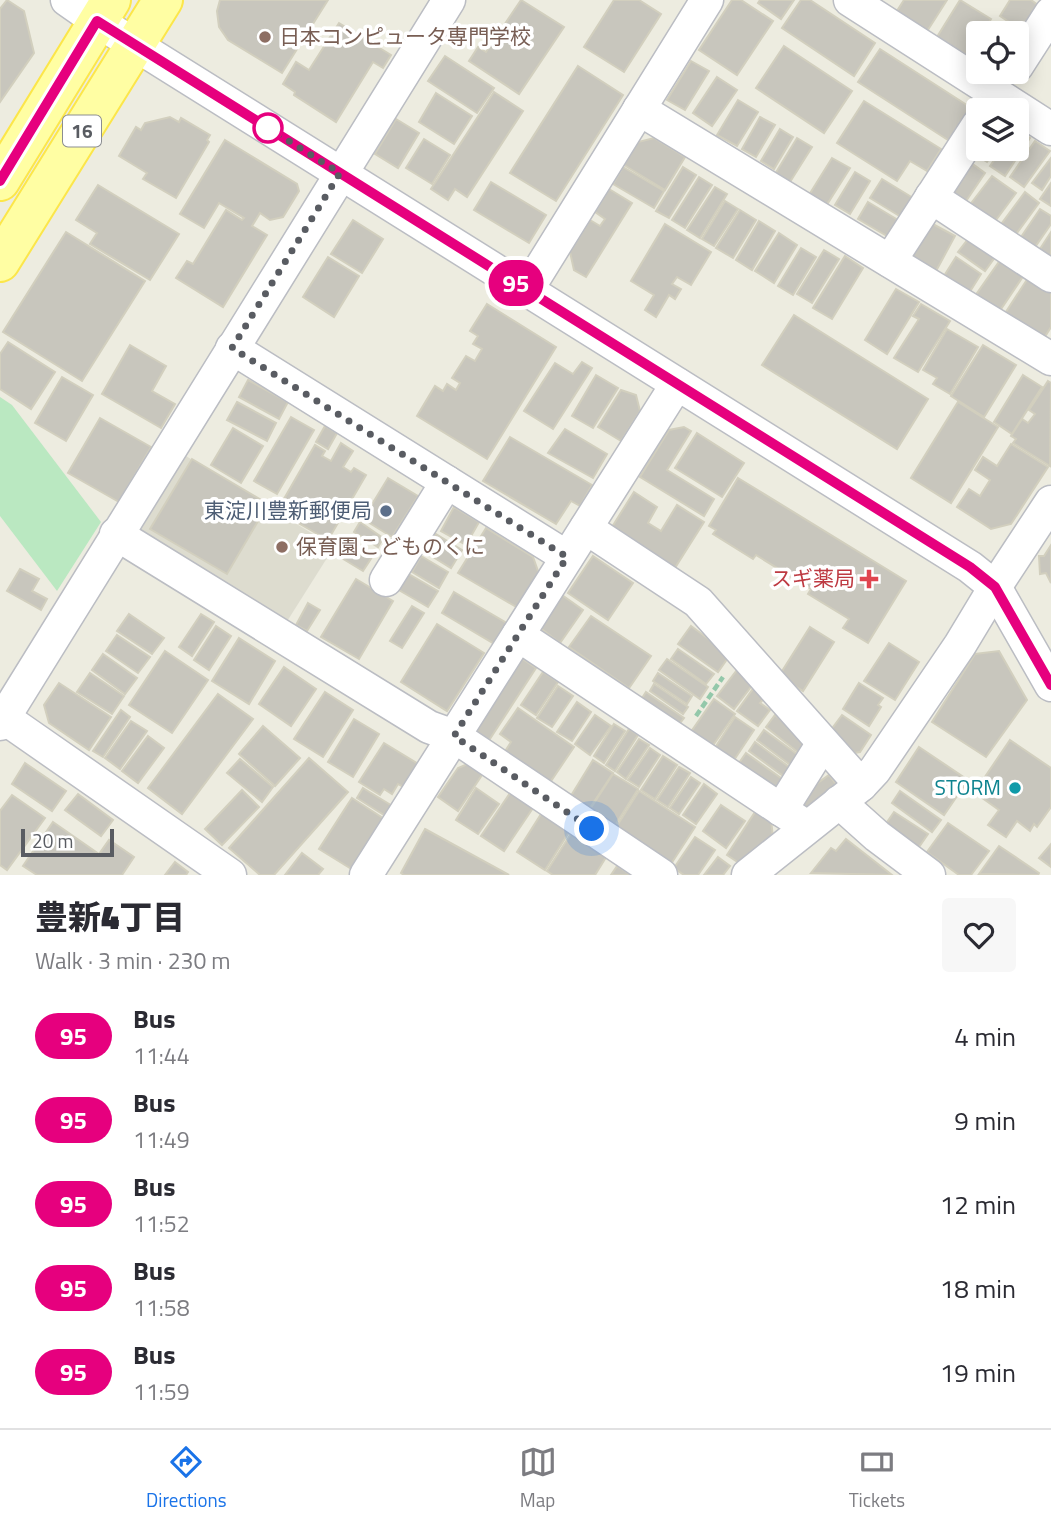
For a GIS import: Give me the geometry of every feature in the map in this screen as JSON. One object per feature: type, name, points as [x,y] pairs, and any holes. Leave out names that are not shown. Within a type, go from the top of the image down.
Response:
[{"type":"main road","name":"16","points":[[0,262],[163,0]]},
{"type":"main road","name":"16","points":[[0,181],[92,7]]},
{"type":"street","points":[[230,875],[1,719],[449,0]]},
{"type":"street","points":[[527,290],[706,0]]},
{"type":"street","points":[[850,0],[999,92],[1051,129]]},
{"type":"street","points":[[92,7],[135,45],[970,567],[995,587],[1051,685]]},
{"type":"street","points":[[1029,47],[1051,13]]},
{"type":"street","points":[[639,109],[1051,359]]},
{"type":"street","points":[[890,261],[966,143]]},
{"type":"street","points":[[931,197],[1051,276]]},
{"type":"street","points":[[232,348],[567,557]]},
{"type":"street","points":[[366,875],[677,384]]},
{"type":"street","points":[[386,580],[447,482]]},
{"type":"street","points":[[748,875],[875,770],[960,645],[1051,502]]},
{"type":"street","points":[[586,528],[698,602],[824,743],[850,793],[877,835],[929,875]]},
{"type":"street","points":[[116,534],[429,727],[454,736],[661,875]]},
{"type":"street","points":[[518,635],[807,827]]},
{"type":"street","points":[[780,810],[824,743]]},
{"type":"path","points":[[678,741],[741,651]]},
{"type":"shaded area","points":[[186,456],[334,547],[286,623],[139,532]]},
{"type":"green space","points":[[0,397],[12,405],[101,522],[57,591],[0,516]]},
{"type":"building","points":[[7,0],[24,11],[34,53],[0,102],[0,9]]},
{"type":"building","name":"日本コンピュータ専門学校","points":[[220,0],[328,0],[282,73],[228,40],[219,27],[217,11]]},
{"type":"building","points":[[521,0],[564,27],[519,94],[469,61],[478,47],[486,52]]},
{"type":"building","points":[[614,0],[639,0],[661,14],[624,72],[584,47]]},
{"type":"building","points":[[732,0],[741,0],[773,21],[737,75],[699,50]]},
{"type":"building","points":[[760,0],[794,0],[781,19],[758,3]]},
{"type":"building","points":[[801,0],[810,0],[875,43],[854,76],[782,28]]},
{"type":"building","points":[[904,0],[947,0],[926,33],[895,14]]},
{"type":"building","points":[[960,0],[991,19],[966,21],[966,55],[937,37]]},
{"type":"building","points":[[1010,0],[1031,0],[1038,5],[1027,21],[1008,21],[1000,16]]},
{"type":"building","points":[[339,23],[391,55],[383,68],[373,62],[336,122],[294,95],[295,92],[283,84],[296,62],[309,70]]},
{"type":"building","points":[[784,46],[852,91],[824,133],[756,88]]},
{"type":"building","points":[[880,49],[966,104],[966,120],[951,142],[858,82]]},
{"type":"building","points":[[445,56],[494,88],[477,113],[428,81]]},
{"type":"building","points":[[691,61],[709,71],[685,110],[667,100]]},
{"type":"building","points":[[578,66],[623,95],[556,201],[510,173]]},
{"type":"building","points":[[717,77],[737,90],[712,126],[693,113]]},
{"type":"building","points":[[494,92],[523,111],[467,197],[455,189],[448,200],[431,189]]},
{"type":"building","points":[[436,93],[472,116],[454,144],[419,122]]},
{"type":"building","points":[[738,100],[758,112],[737,146],[717,135]]},
{"type":"building","points":[[864,101],[941,149],[927,171],[910,161],[897,181],[837,143]]},
{"type":"building","points":[[170,117],[179,122],[181,118],[210,135],[207,140],[209,142],[176,198],[143,179],[147,173],[119,156],[136,127],[141,130],[145,123]]},
{"type":"building","points":[[760,117],[775,125],[756,157],[742,149]]},
{"type":"building","points":[[396,119],[419,133],[398,168],[375,154]]},
{"type":"building","points":[[780,129],[793,137],[774,169],[761,161]]},
{"type":"building","points":[[654,138],[685,157],[665,190],[624,165],[638,142]]},
{"type":"building","points":[[797,138],[812,147],[790,182],[775,174]]},
{"type":"building","points":[[424,139],[450,155],[432,184],[406,168]]},
{"type":"building","points":[[225,140],[297,184],[299,191],[283,217],[270,220],[260,213],[252,226],[267,235],[223,307],[176,278],[187,261],[193,264],[226,210],[242,220],[244,218],[219,203],[204,228],[180,214]]},
{"type":"building","points":[[1035,141],[1050,151],[1024,187],[1010,177],[1021,161],[1029,161],[1029,150]]},
{"type":"building","points":[[832,158],[850,168],[826,206],[809,195]]},
{"type":"building","points":[[1051,158],[1051,176],[1042,190],[1032,183]]},
{"type":"building","points":[[994,161],[1015,161],[1005,176],[990,166]]},
{"type":"building","points":[[970,162],[985,173],[964,204],[949,194]]},
{"type":"building","points":[[623,167],[664,191],[654,208],[613,184]]},
{"type":"building","points":[[683,167],[696,175],[669,218],[656,211]]},
{"type":"building","points":[[855,172],[870,181],[850,214],[835,205]]},
{"type":"building","points":[[992,176],[1016,193],[993,224],[969,206]]},
{"type":"building","points":[[699,177],[712,185],[685,228],[672,220]]},
{"type":"building","points":[[882,179],[918,201],[906,220],[870,198]]},
{"type":"building","points":[[491,182],[546,215],[529,243],[474,210]]},
{"type":"building","points":[[1051,183],[1051,206],[1040,199]]},
{"type":"building","points":[[98,185],[179,234],[150,280],[90,244],[97,233],[76,220]]},
{"type":"building","points":[[715,187],[727,194],[700,238],[687,230]]},
{"type":"building","points":[[609,189],[632,203],[586,277],[574,270],[570,252],[590,220],[600,226],[605,219],[595,212]]},
{"type":"building","points":[[1025,192],[1039,203],[1014,237],[999,227]]},
{"type":"building","points":[[725,201],[738,209],[714,246],[702,239]]},
{"type":"building","points":[[868,202],[903,223],[892,239],[858,219]]},
{"type":"building","points":[[1040,209],[1051,216],[1051,224],[1033,250],[1019,240]]},
{"type":"building","points":[[740,210],[756,220],[733,258],[716,248]]},
{"type":"building","points":[[353,220],[383,239],[362,273],[331,254]]},
{"type":"building","points":[[759,221],[775,231],[752,270],[736,260]]},
{"type":"building","points":[[929,222],[955,236],[936,271],[910,256]]},
{"type":"building","points":[[665,224],[711,252],[691,285],[677,277],[672,284],[681,289],[675,299],[669,295],[656,317],[645,310],[654,295],[631,281]]},
{"type":"building","points":[[66,232],[145,281],[82,381],[3,332]]},
{"type":"building","points":[[1051,232],[1051,261],[1038,252]]},
{"type":"building","points":[[779,233],[797,245],[774,283],[755,271]]},
{"type":"building","points":[[972,234],[998,253],[985,271],[958,252]]},
{"type":"building","points":[[801,248],[816,257],[793,295],[778,286]]},
{"type":"building","points":[[824,250],[839,259],[812,303],[797,294]]},
{"type":"building","points":[[845,256],[863,268],[832,319],[813,308]]},
{"type":"building","points":[[328,257],[359,276],[334,317],[303,297]]},
{"type":"building","points":[[956,257],[981,274],[969,293],[944,276]]},
{"type":"building","points":[[1001,259],[1024,275],[999,312],[975,296]]},
{"type":"building","points":[[1028,278],[1051,292],[1051,327],[1041,343],[1002,318]]},
{"type":"building","points":[[896,289],[919,302],[887,354],[865,340]]},
{"type":"building","points":[[487,304],[556,347],[487,459],[417,416],[435,386],[443,391],[447,384],[456,390],[460,383],[452,378],[466,356],[475,361],[482,349],[473,344],[478,336],[470,331]]},
{"type":"building","points":[[921,304],[950,321],[918,372],[894,358],[919,319],[913,316]]},
{"type":"building","points":[[794,315],[928,399],[897,449],[762,365]]},
{"type":"building","points":[[947,329],[978,347],[950,394],[933,384],[937,378],[923,370]]},
{"type":"building","points":[[8,342],[55,372],[31,409],[0,389],[0,354]]},
{"type":"building","points":[[130,345],[166,366],[152,391],[175,404],[161,428],[102,394]]},
{"type":"building","points":[[983,345],[1016,365],[984,417],[951,396]]},
{"type":"building","points":[[582,362],[592,368],[553,429],[524,411],[555,363],[573,374]]},
{"type":"building","points":[[596,375],[618,388],[593,428],[572,416]]},
{"type":"building","points":[[1023,375],[1042,387],[1012,434],[994,422]]},
{"type":"building","points":[[62,377],[93,395],[66,441],[35,423]]},
{"type":"building","points":[[248,380],[288,402],[279,419],[239,397]]},
{"type":"building","points":[[1048,381],[1051,383],[1050,466],[1013,443],[1016,439],[1011,436],[1022,419],[1028,423],[1035,414],[1029,410]]},
{"type":"building","points":[[621,390],[636,395],[640,411],[621,441],[598,427]]},
{"type":"building","points":[[237,402],[276,423],[267,441],[227,420]]},
{"type":"building","points":[[958,402],[998,427],[951,503],[911,478]]},
{"type":"building","points":[[291,417],[314,430],[277,494],[254,481]]},
{"type":"building","points":[[100,418],[151,447],[119,502],[68,473]]},
{"type":"building","points":[[325,426],[337,433],[328,449],[316,442]]},
{"type":"building","points":[[684,427],[691,431],[667,470],[714,499],[704,516],[640,477],[669,430]]},
{"type":"building","points":[[233,428],[263,446],[241,483],[211,465]]},
{"type":"building","points":[[565,429],[607,454],[593,478],[548,453]]},
{"type":"building","points":[[697,433],[744,463],[722,497],[675,468]]},
{"type":"building","points":[[510,437],[592,485],[580,506],[571,501],[556,524],[483,481]]},
{"type":"building","points":[[341,443],[353,451],[343,467],[351,472],[354,468],[366,475],[328,540],[277,511],[315,445],[325,451],[322,456],[331,461]]},
{"type":"building","points":[[1011,444],[1048,467],[1011,524],[991,529],[957,507],[969,489],[980,496],[990,480],[975,470],[983,457],[997,466]]},
{"type":"building","points":[[192,459],[268,504],[227,574],[150,529]]},
{"type":"building","points":[[388,478],[418,496],[392,537],[363,519]]},
{"type":"building","points":[[738,478],[906,581],[868,643],[843,628],[849,619],[808,594],[811,589],[756,555],[753,559],[713,534],[716,530],[709,526]]},
{"type":"building","points":[[634,492],[657,507],[648,523],[661,531],[677,505],[704,522],[673,571],[612,527]]},
{"type":"building","points":[[454,507],[479,522],[466,545],[441,531]]},
{"type":"building","points":[[360,522],[383,538],[378,547],[354,532]]},
{"type":"building","points":[[486,528],[533,557],[539,574],[518,608],[458,573]]},
{"type":"building","points":[[436,534],[462,550],[451,568],[425,552]]},
{"type":"building","points":[[346,537],[374,554],[363,571],[335,554]]},
{"type":"building","points":[[1051,545],[1051,583],[1046,573],[1040,574],[1039,556],[1044,556]]},
{"type":"building","points":[[421,556],[448,572],[439,588],[412,572]]},
{"type":"building","points":[[593,556],[633,583],[608,620],[568,593]]},
{"type":"building","points":[[20,569],[39,579],[32,591],[47,599],[41,610],[7,591]]},
{"type":"building","points":[[407,573],[438,591],[428,607],[397,589]]},
{"type":"building","points":[[356,579],[393,601],[359,659],[321,637]]},
{"type":"building","points":[[454,592],[510,625],[498,646],[442,613]]},
{"type":"building","points":[[562,595],[583,610],[560,643],[539,627]]},
{"type":"building","points":[[308,603],[320,610],[307,631],[296,625]]},
{"type":"building","points":[[412,606],[424,613],[402,648],[390,641]]},
{"type":"building","points":[[129,614],[164,638],[152,654],[117,631]]},
{"type":"building","points":[[201,614],[214,622],[192,656],[179,647]]},
{"type":"building","points":[[591,616],[651,656],[629,688],[569,647]]},
{"type":"building","points":[[437,624],[484,653],[447,711],[401,682]]},
{"type":"building","points":[[216,626],[231,636],[209,670],[194,660]]},
{"type":"building","points":[[691,626],[730,655],[718,672],[678,644]]},
{"type":"building","points":[[810,627],[834,642],[803,691],[779,676]]},
{"type":"building","points":[[117,635],[150,657],[138,673],[106,651]]},
{"type":"building","points":[[239,638],[275,661],[249,704],[212,681]]},
{"type":"building","points":[[889,643],[919,662],[895,700],[864,681]]},
{"type":"building","points":[[678,649],[714,674],[706,684],[671,659]]},
{"type":"building","points":[[165,651],[208,680],[172,733],[129,705]]},
{"type":"building","points":[[999,651],[1027,700],[986,757],[932,722],[975,654]]},
{"type":"building","points":[[103,654],[137,678],[125,694],[92,670]]},
{"type":"building","points":[[518,656],[536,668],[488,742],[470,731]]},
{"type":"building","points":[[667,659],[708,687],[700,699],[659,670]]},
{"type":"building","points":[[284,667],[316,689],[291,726],[259,704]]},
{"type":"building","points":[[737,670],[754,683],[734,709],[717,696]]},
{"type":"building","points":[[543,672],[558,682],[536,715],[521,705]]},
{"type":"building","points":[[90,673],[124,696],[112,714],[77,692]]},
{"type":"building","points":[[658,673],[692,696],[687,704],[653,681]]},
{"type":"building","points":[[59,683],[111,717],[89,750],[49,723],[44,705]]},
{"type":"building","points":[[859,683],[883,698],[878,705],[881,707],[869,726],[843,709]]},
{"type":"building","points":[[654,684],[688,707],[683,714],[650,691]]},
{"type":"building","points":[[558,686],[573,696],[552,727],[537,718]]},
{"type":"building","points":[[755,686],[767,695],[760,703],[770,710],[758,726],[737,711]]},
{"type":"building","points":[[325,692],[353,710],[323,757],[294,739]]},
{"type":"building","points":[[646,692],[684,718],[674,731],[637,706]]},
{"type":"building","points":[[218,694],[253,719],[182,814],[148,788]]},
{"type":"building","points":[[714,699],[735,714],[709,751],[688,736]]},
{"type":"building","points":[[577,702],[591,712],[572,741],[557,732]]},
{"type":"building","points":[[518,708],[574,747],[549,784],[504,753],[511,742],[500,734]]},
{"type":"building","points":[[121,710],[130,717],[103,757],[93,751]]},
{"type":"building","points":[[595,715],[611,726],[590,755],[575,744]]},
{"type":"building","points":[[775,715],[813,745],[804,757],[766,727]]},
{"type":"building","points":[[842,715],[871,735],[860,752],[855,753],[831,730]]},
{"type":"building","points":[[735,717],[754,730],[730,766],[711,754]]},
{"type":"building","points":[[354,719],[379,734],[353,777],[328,762]]},
{"type":"building","points":[[131,721],[147,731],[120,769],[105,758]]},
{"type":"building","points":[[614,724],[625,731],[604,763],[594,756]]},
{"type":"building","points":[[263,726],[300,758],[275,786],[239,754]]},
{"type":"building","points":[[629,729],[638,735],[615,771],[606,765]]},
{"type":"building","points":[[764,730],[805,760],[797,770],[757,740]]},
{"type":"building","points":[[148,736],[164,748],[138,783],[122,771]]},
{"type":"building","points":[[639,739],[649,745],[626,779],[617,772]]},
{"type":"building","name":"STORM","points":[[1010,740],[1051,768],[1051,807],[1037,827],[1034,824],[1030,831],[1017,821],[1006,837],[988,825],[999,810],[978,795],[982,789],[978,787]]},
{"type":"building","points":[[755,742],[796,772],[790,781],[749,751]]},
{"type":"building","points":[[384,743],[420,765],[405,788],[398,784],[392,794],[384,789],[380,795],[359,782]]},
{"type":"building","points":[[919,747],[968,780],[944,815],[896,782]]},
{"type":"building","points":[[650,748],[660,755],[639,787],[628,780]]},
{"type":"building","points":[[746,753],[788,783],[781,793],[739,763]]},
{"type":"building","points":[[663,756],[677,765],[655,799],[641,790]]},
{"type":"building","points":[[309,758],[348,792],[274,875],[260,875],[229,848]]},
{"type":"building","points":[[240,759],[273,787],[262,802],[227,773]]},
{"type":"building","points":[[593,760],[613,773],[588,811],[569,799]]},
{"type":"building","points":[[25,763],[66,791],[52,811],[12,784]]},
{"type":"building","points":[[470,763],[484,772],[458,811],[438,797],[458,768]]},
{"type":"building","points":[[679,767],[690,773],[668,807],[657,800]]},
{"type":"building","points":[[613,774],[638,789],[614,827],[589,811]]},
{"type":"building","points":[[829,775],[838,787],[803,813],[794,800]]},
{"type":"building","points":[[691,777],[700,783],[679,814],[670,808]]},
{"type":"building","points":[[704,784],[717,794],[696,824],[683,815]]},
{"type":"building","points":[[363,788],[394,807],[387,817],[357,798]]},
{"type":"building","points":[[476,788],[499,804],[478,834],[456,820]]},
{"type":"building","points":[[242,790],[259,807],[222,845],[205,829]]},
{"type":"building","points":[[512,790],[535,805],[504,851],[481,836]]},
{"type":"building","points":[[639,791],[695,827],[671,864],[615,829]]},
{"type":"building","points":[[900,791],[941,820],[932,832],[892,803]]},
{"type":"building","points":[[78,794],[113,820],[101,836],[65,810]]},
{"type":"building","points":[[12,795],[45,818],[7,870],[0,865],[0,811]]},
{"type":"building","points":[[352,798],[386,820],[353,870],[319,849]]},
{"type":"building","points":[[721,805],[745,821],[726,848],[703,831]]},
{"type":"building","points":[[757,809],[771,819],[773,838],[742,865],[727,855]]},
{"type":"building","points":[[543,811],[571,829],[545,870],[517,852]]},
{"type":"building","points":[[894,812],[928,834],[917,850],[883,828]]},
{"type":"building","points":[[53,822],[99,854],[109,840],[134,857],[122,875],[37,875],[23,866]]},
{"type":"building","points":[[948,823],[989,851],[971,875],[959,875],[927,852]]},
{"type":"building","points":[[425,829],[509,875],[404,875],[401,873]]},
{"type":"building","points":[[572,832],[608,854],[595,875],[553,875],[547,871]]},
{"type":"building","points":[[695,837],[715,850],[698,875],[684,875],[674,868]]},
{"type":"building","points":[[846,839],[892,875],[811,873],[831,848],[836,851]]},
{"type":"building","points":[[1051,844],[1051,867],[1039,858]]},
{"type":"building","points":[[999,846],[1039,873],[1038,875],[979,874]]},
{"type":"building","points":[[302,853],[323,869],[318,875],[285,875]]},
{"type":"building","points":[[718,857],[730,866],[723,875],[704,875]]},
{"type":"building","points":[[175,862],[188,872],[186,875],[165,875]]},
{"type":"building","points":[[617,866],[631,875],[611,875]]},
{"type":"bus line","name":"95","points":[[0,181],[97,21],[970,567],[995,587],[1051,685]]},
{"type":"place","name":"日本コンピュータ専門学校","points":[[265,37]]},
{"type":"place","name":"東淀川豊新郵便局","points":[[386,511]]},
{"type":"place","name":"保育園こどものくに","points":[[282,547]]},
{"type":"place","name":"スギ薬局","points":[[869,579]]},
{"type":"place","name":"STORM","points":[[1015,788]]},
{"type":"route","points":[[268,128],[340,173],[232,348],[567,557],[454,736],[592,829]]}]
